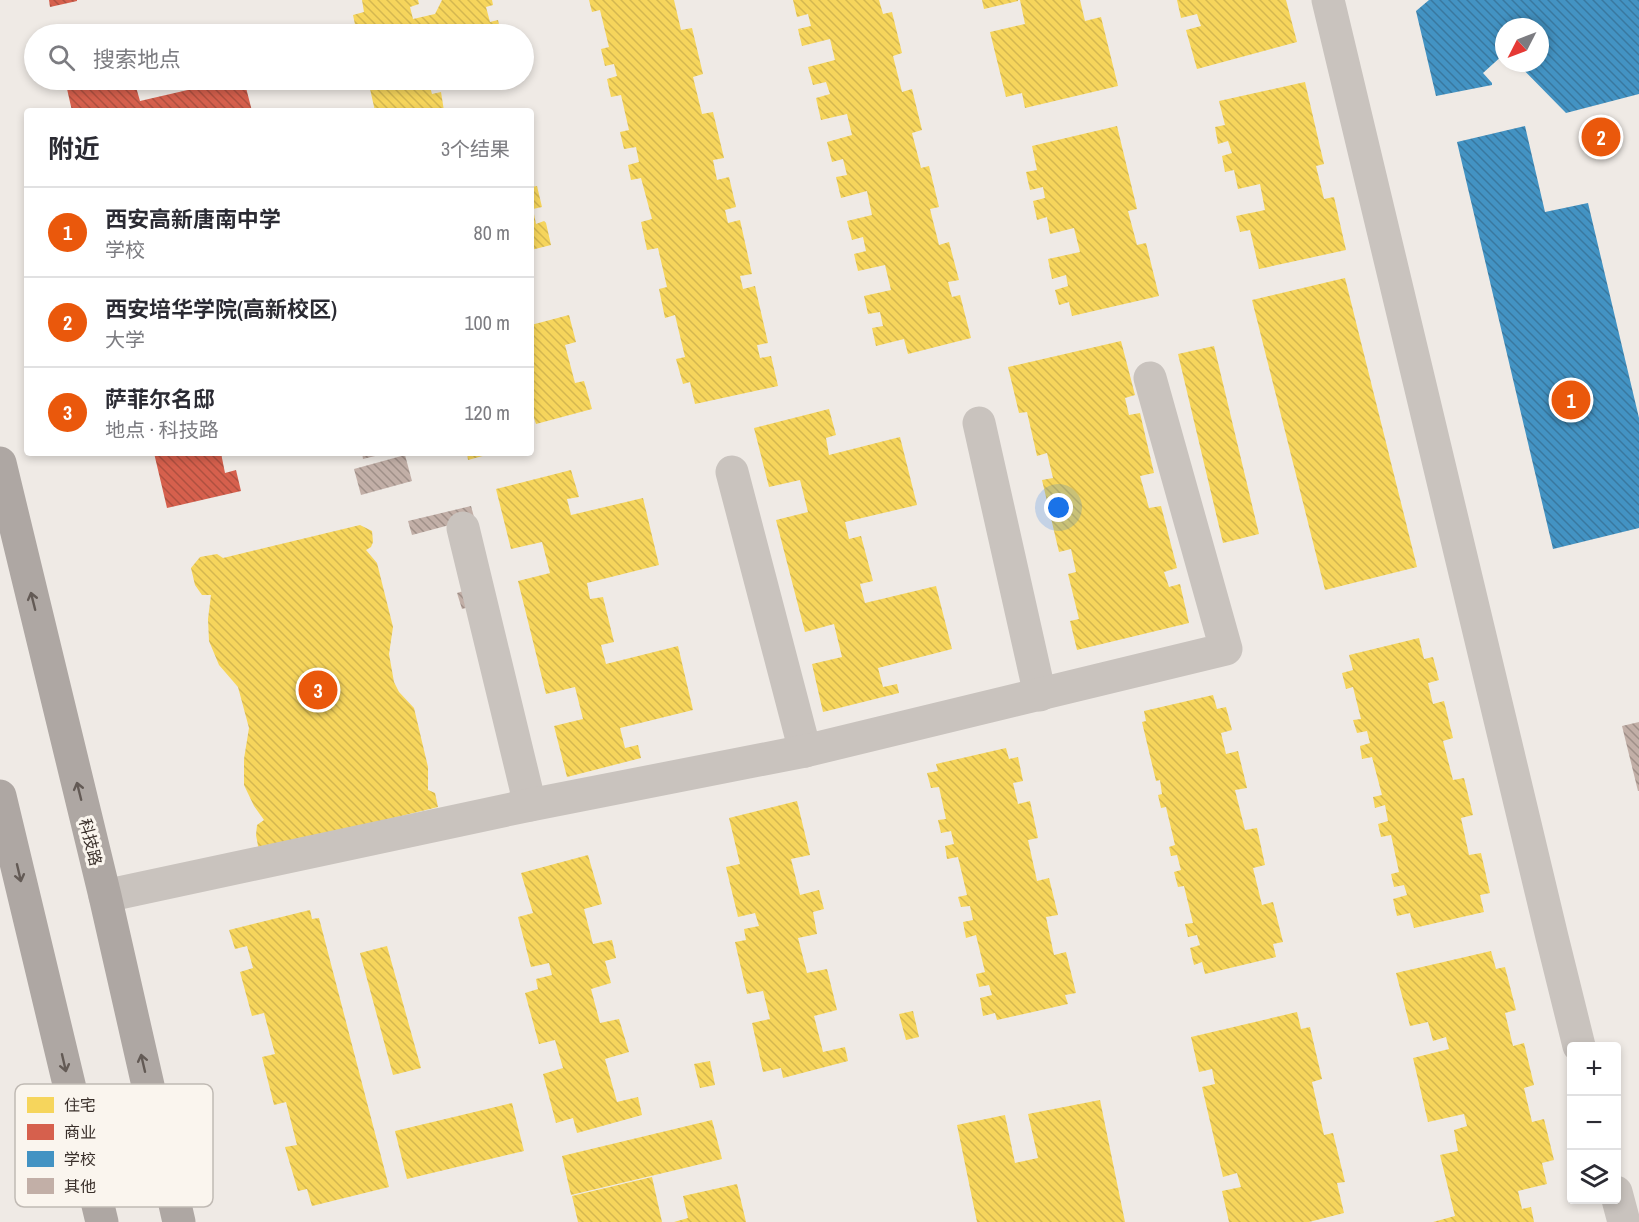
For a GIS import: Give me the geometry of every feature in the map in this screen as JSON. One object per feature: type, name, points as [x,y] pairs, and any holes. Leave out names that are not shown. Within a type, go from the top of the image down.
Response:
[{"type":"main road","name":"科技路","points":[[0,463],[105,896],[148,1084]]},
{"type":"main road","points":[[2,814],[68,1084]]},
{"type":"main road","points":[[98,1207],[102,1222]]},
{"type":"main road","name":"科技路","points":[[176,1207],[179,1222]]},
{"type":"street","points":[[1328,0],[1579,1042]]},
{"type":"street","points":[[105,896],[530,805],[805,751],[1226,649],[1150,378]]},
{"type":"street","points":[[979,423],[1040,694]]},
{"type":"street","points":[[732,472],[805,751]]},
{"type":"street","points":[[463,528],[530,805]]},
{"type":"street","points":[[1620,1204],[1624,1222]]},
{"type":"building: 住宅","points":[[362,0],[418,0],[419,4],[410,7],[413,19],[435,14],[442,0],[492,0],[493,5],[486,7],[490,22],[498,20],[499,24],[355,24],[353,15],[364,12]]},
{"type":"building: 住宅","points":[[589,0],[674,0],[681,30],[692,28],[703,74],[693,77],[702,114],[713,112],[724,158],[713,160],[717,180],[729,177],[736,207],[725,210],[728,223],[740,220],[752,274],[740,276],[743,289],[755,286],[768,343],[757,345],[760,358],[771,356],[778,386],[695,404],[690,382],[683,384],[676,359],[685,357],[675,315],[665,318],[659,289],[667,287],[658,248],[647,250],[641,222],[652,219],[641,178],[631,180],[628,165],[639,162],[636,147],[624,149],[620,132],[629,130],[621,95],[611,97],[607,79],[617,76],[614,64],[605,66],[601,49],[609,47],[600,10],[592,12]]},
{"type":"building: 住宅","points":[[793,0],[879,0],[883,14],[892,12],[902,53],[893,56],[902,92],[912,89],[922,130],[912,133],[921,168],[929,166],[939,207],[930,209],[939,245],[949,242],[959,280],[948,282],[952,297],[960,295],[971,338],[908,354],[904,339],[876,346],[872,328],[883,326],[880,312],[868,314],[864,296],[891,290],[885,265],[858,271],[854,254],[866,251],[863,237],[852,240],[847,221],[872,215],[867,191],[841,198],[836,177],[847,175],[843,159],[832,162],[827,142],[852,135],[847,114],[821,120],[816,98],[830,94],[826,82],[813,85],[808,67],[835,60],[830,39],[802,46],[798,29],[811,26],[808,14],[797,17]]},
{"type":"building: 住宅","points":[[982,0],[1018,0],[1018,1],[984,9]]},
{"type":"building: 住宅","points":[[1020,0],[1080,0],[1085,21],[1101,17],[1118,86],[1025,108],[1022,93],[1006,97],[990,32],[1025,24]]},
{"type":"building: 住宅","points":[[1177,0],[1286,0],[1297,42],[1197,69],[1186,30],[1201,26],[1197,14],[1181,18]]},
{"type":"building: 住宅","points":[[1305,82],[1324,164],[1316,166],[1324,199],[1334,197],[1346,250],[1259,269],[1250,230],[1240,232],[1236,216],[1265,210],[1260,184],[1238,189],[1234,170],[1225,172],[1222,156],[1232,153],[1228,141],[1218,144],[1215,127],[1225,125],[1219,101]]},
{"type":"building: 住宅","points":[[370,90],[431,90],[432,94],[441,92],[444,108],[374,108]]},
{"type":"building: 住宅","points":[[1117,126],[1137,209],[1128,211],[1137,245],[1146,243],[1159,296],[1072,316],[1069,302],[1059,305],[1055,290],[1068,286],[1066,275],[1052,279],[1048,259],[1080,252],[1074,228],[1050,234],[1047,217],[1037,220],[1033,201],[1045,198],[1043,187],[1030,190],[1026,172],[1037,170],[1032,146]]},
{"type":"building: 住宅","points":[[534,186],[537,186],[542,207],[534,209]]},
{"type":"building: 住宅","points":[[534,214],[536,224],[544,221],[546,223],[551,245],[534,249]]},
{"type":"building: 住宅","points":[[1345,278],[1417,567],[1325,590],[1252,300]]},
{"type":"building: 住宅","points":[[569,315],[576,342],[565,345],[575,383],[584,381],[592,409],[536,424],[534,418],[534,324]]},
{"type":"building: 住宅","points":[[1121,341],[1135,395],[1125,398],[1129,415],[1140,413],[1154,473],[1140,476],[1149,508],[1161,506],[1177,568],[1164,572],[1169,587],[1180,584],[1189,623],[1077,650],[1070,621],[1079,619],[1068,574],[1076,572],[1071,549],[1059,552],[1042,480],[1053,478],[1047,453],[1037,456],[1027,412],[1019,413],[1008,367]]},
{"type":"building: 住宅","points":[[1214,346],[1259,534],[1223,543],[1178,354]]},
{"type":"building: 住宅","points":[[829,409],[836,435],[826,438],[829,455],[900,437],[917,505],[845,522],[849,539],[861,536],[873,581],[860,584],[865,603],[936,586],[952,649],[878,668],[883,687],[897,684],[899,693],[823,712],[812,664],[842,657],[834,624],[805,632],[776,520],[808,512],[800,480],[769,487],[754,428]]},
{"type":"building: 住宅","points":[[467,456],[483,456],[468,460]]},
{"type":"building: 住宅","points":[[571,470],[579,497],[567,499],[571,515],[643,498],[659,565],[587,583],[590,599],[603,597],[614,642],[601,645],[606,664],[678,646],[693,710],[620,728],[625,748],[638,745],[641,758],[567,777],[554,726],[583,719],[575,687],[546,694],[518,581],[550,573],[542,542],[511,549],[496,489]]},
{"type":"building: 住宅","points":[[360,525],[372,531],[373,542],[366,550],[377,563],[393,627],[389,654],[394,682],[399,692],[414,708],[428,767],[428,790],[435,793],[438,807],[259,851],[257,825],[264,820],[244,785],[244,759],[249,728],[238,687],[219,665],[209,641],[208,619],[211,595],[202,595],[195,585],[191,568],[200,557],[217,554],[223,558]]},
{"type":"building: 住宅","points":[[1419,638],[1424,659],[1433,657],[1439,680],[1428,683],[1433,704],[1444,701],[1453,738],[1443,741],[1453,780],[1464,778],[1473,815],[1461,818],[1469,855],[1481,853],[1490,893],[1480,895],[1484,912],[1414,928],[1410,913],[1397,916],[1393,899],[1407,895],[1404,885],[1394,887],[1391,874],[1399,872],[1391,835],[1381,837],[1378,824],[1388,821],[1385,805],[1375,808],[1373,797],[1382,795],[1372,757],[1362,759],[1360,746],[1370,743],[1367,731],[1357,733],[1353,720],[1361,719],[1353,687],[1346,689],[1342,673],[1353,670],[1349,655]]},
{"type":"building: 住宅","points":[[1213,695],[1217,709],[1226,707],[1232,730],[1221,733],[1226,754],[1238,751],[1247,788],[1235,790],[1245,830],[1257,828],[1265,865],[1253,868],[1262,905],[1273,902],[1283,942],[1273,944],[1276,957],[1205,974],[1202,962],[1194,965],[1190,948],[1200,945],[1197,935],[1188,937],[1185,924],[1193,923],[1184,886],[1178,887],[1174,872],[1181,870],[1177,855],[1171,856],[1169,847],[1175,845],[1166,807],[1161,808],[1158,795],[1162,794],[1160,780],[1156,781],[1142,722],[1146,721],[1144,711]]},
{"type":"building: 住宅","points":[[1006,748],[1009,759],[1018,757],[1023,781],[1013,783],[1018,804],[1030,801],[1038,838],[1028,840],[1037,881],[1049,878],[1058,915],[1046,917],[1054,955],[1066,952],[1076,993],[1065,995],[1068,1004],[997,1020],[995,1013],[983,1016],[980,998],[992,995],[989,985],[979,987],[976,974],[985,972],[976,935],[966,938],[963,922],[973,920],[970,906],[961,907],[958,897],[967,895],[958,857],[947,859],[945,846],[954,844],[951,831],[941,833],[938,820],[946,819],[939,787],[931,788],[927,773],[938,771],[936,764]]},
{"type":"building: 住宅","points":[[797,801],[810,855],[791,859],[800,895],[819,890],[824,909],[813,912],[817,934],[798,938],[807,973],[827,969],[837,1010],[814,1016],[823,1052],[845,1047],[848,1061],[783,1078],[781,1068],[763,1072],[752,1023],[770,1019],[763,991],[747,994],[735,942],[746,940],[744,929],[759,926],[755,913],[738,917],[726,867],[740,864],[729,818]]},
{"type":"building: 住宅","points":[[588,855],[602,904],[584,909],[593,944],[612,940],[616,958],[605,961],[611,983],[591,989],[600,1023],[619,1019],[629,1052],[605,1059],[617,1102],[638,1097],[642,1115],[577,1133],[573,1118],[556,1123],[543,1074],[563,1068],[555,1040],[539,1044],[525,993],[538,989],[536,979],[552,975],[549,963],[531,967],[518,917],[533,913],[521,873]]},
{"type":"building: 住宅","points":[[310,910],[312,919],[319,918],[389,1187],[312,1206],[307,1189],[298,1191],[285,1147],[297,1145],[286,1102],[274,1105],[262,1057],[275,1054],[264,1013],[252,1016],[240,972],[253,968],[247,946],[235,949],[229,930]]},
{"type":"building: 住宅","points":[[387,946],[421,1068],[393,1075],[360,953]]},
{"type":"building: 住宅","points":[[1491,951],[1496,969],[1505,967],[1516,1010],[1505,1013],[1513,1046],[1524,1043],[1534,1085],[1524,1088],[1532,1122],[1544,1119],[1554,1160],[1542,1163],[1547,1184],[1518,1191],[1522,1209],[1531,1207],[1534,1222],[1433,1222],[1455,1216],[1440,1155],[1458,1151],[1454,1130],[1467,1126],[1464,1114],[1428,1122],[1413,1058],[1449,1049],[1446,1037],[1433,1041],[1428,1022],[1410,1026],[1396,973]]},
{"type":"building: 住宅","points":[[913,1011],[919,1037],[906,1040],[899,1014]]},
{"type":"building: 住宅","points":[[1297,1012],[1301,1029],[1310,1027],[1322,1079],[1312,1082],[1324,1135],[1333,1133],[1345,1182],[1337,1183],[1344,1213],[1309,1222],[1229,1222],[1222,1191],[1241,1187],[1237,1173],[1223,1177],[1202,1087],[1215,1084],[1212,1069],[1199,1072],[1191,1037]]},
{"type":"building: 住宅","points":[[710,1061],[715,1085],[700,1088],[694,1064]]},
{"type":"building: 住宅","points":[[1100,1100],[1125,1222],[977,1222],[957,1125],[1005,1115],[1015,1163],[1038,1158],[1028,1114]]},
{"type":"building: 住宅","points":[[512,1103],[524,1151],[407,1179],[395,1131]]},
{"type":"building: 住宅","points":[[712,1120],[722,1159],[571,1195],[562,1156]]},
{"type":"building: 住宅","points":[[652,1177],[662,1222],[578,1222],[572,1196]]},
{"type":"building: 住宅","points":[[737,1184],[746,1222],[674,1222],[688,1218],[683,1196]]},
{"type":"building: 商业","points":[[49,0],[77,0],[77,1],[50,7]]},
{"type":"building: 商业","points":[[67,90],[137,90],[140,101],[188,90],[247,90],[251,108],[71,108]]},
{"type":"building: 商业","points":[[155,456],[222,456],[225,473],[236,470],[241,491],[167,508]]},
{"type":"building: 学校","points":[[1429,0],[1639,0],[1639,94],[1566,113],[1526,72],[1549,72],[1549,18],[1495,18],[1495,62],[1483,73],[1492,85],[1436,96],[1416,11]]},
{"type":"building: 学校","points":[[1525,126],[1545,212],[1588,203],[1639,418],[1639,528],[1553,549],[1457,142]]},
{"type":"building: 其他","points":[[405,456],[412,481],[361,495],[354,469]]},
{"type":"building: 其他","points":[[471,506],[474,517],[476,605],[462,609],[457,593],[473,588],[457,523],[412,535],[408,521]]},
{"type":"building: 其他","points":[[1639,722],[1639,791],[1638,791],[1622,726]]},
{"type":"place","name":"西安培华学院(高新校区)","points":[[1601,137]]},
{"type":"place","name":"西安高新唐南中学","points":[[1571,400]]},
{"type":"place","name":"萨菲尔名邸","points":[[318,690]]}]
